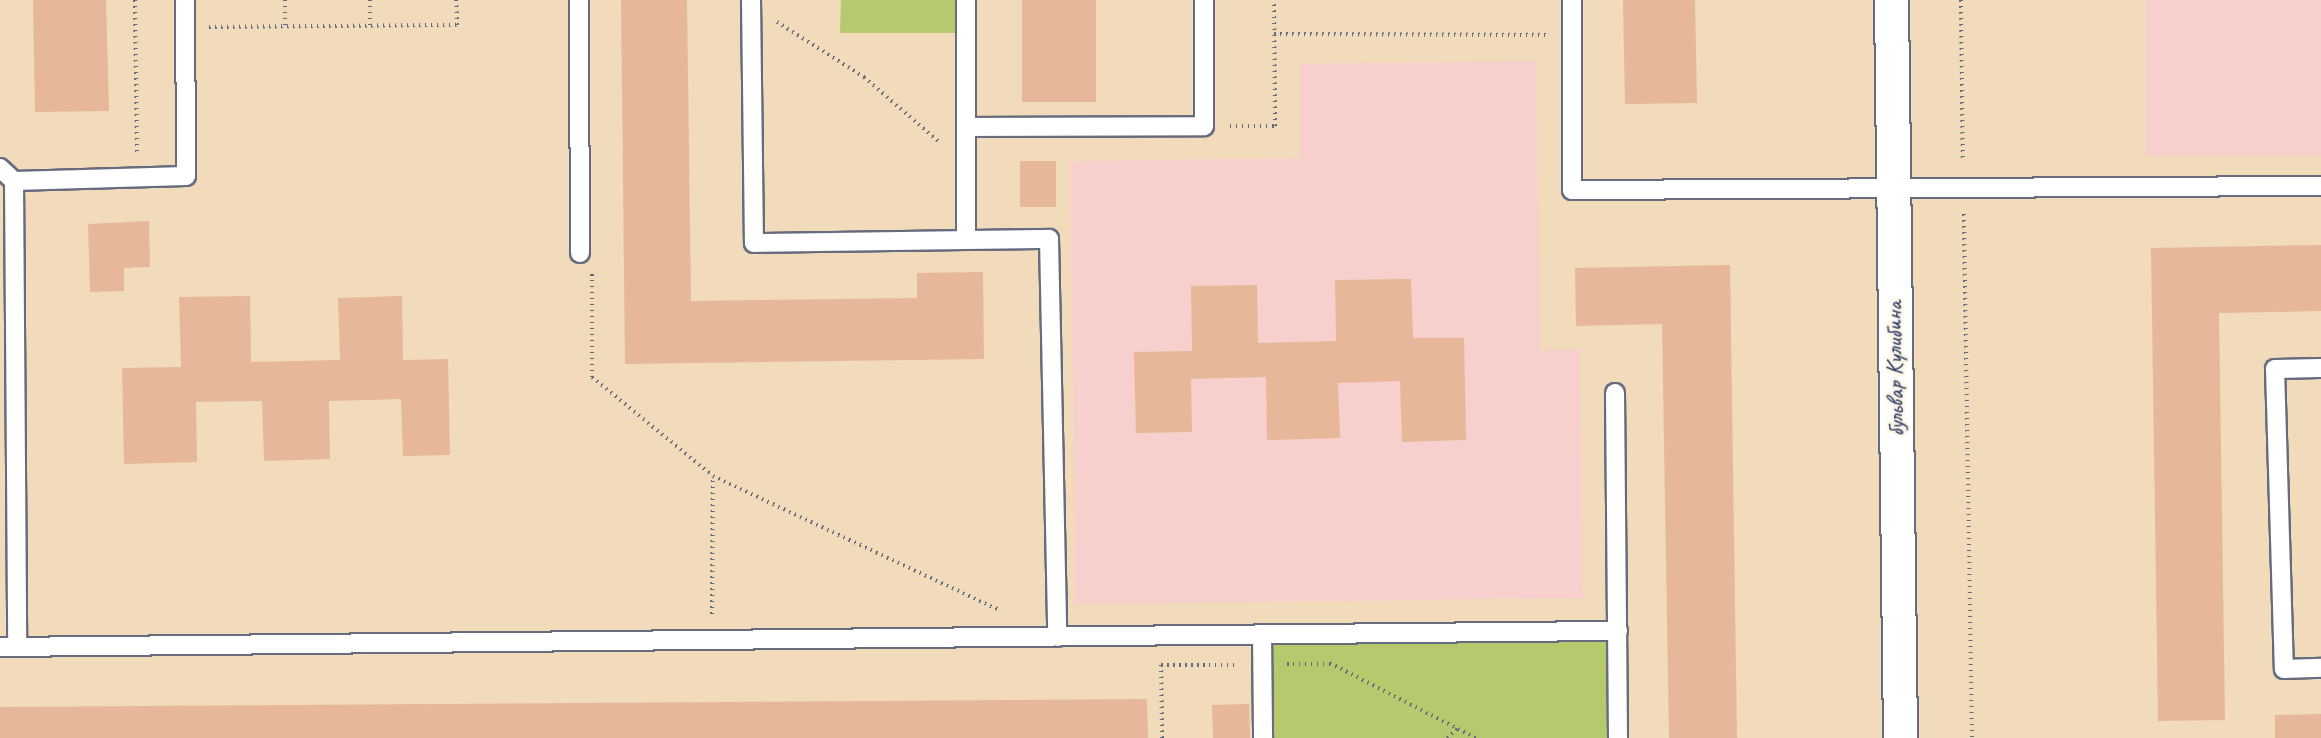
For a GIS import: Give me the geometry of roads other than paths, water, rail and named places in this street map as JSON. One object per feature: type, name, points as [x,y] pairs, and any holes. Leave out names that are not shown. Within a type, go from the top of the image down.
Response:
[{"type":"street","name":"бульвар Кулибина","points":[[1891,0],[1900,738]]},
{"type":"lane","points":[[0,168],[14,181],[186,176],[185,0]]},
{"type":"lane","points":[[579,0],[586,260]]},
{"type":"lane","points":[[966,0],[966,240]]},
{"type":"lane","points":[[966,127],[1204,126],[1204,0]]},
{"type":"lane","points":[[1572,0],[1572,190],[2321,186]]},
{"type":"lane","points":[[751,3],[754,243],[1049,239],[1057,637]]},
{"type":"lane","points":[[14,181],[7,237],[8,647],[1618,631]]},
{"type":"lane","points":[[2321,368],[2275,369],[2284,669],[2321,668]]},
{"type":"lane","points":[[1615,393],[1618,738]]},
{"type":"lane","points":[[1262,634],[1263,738]]}]
